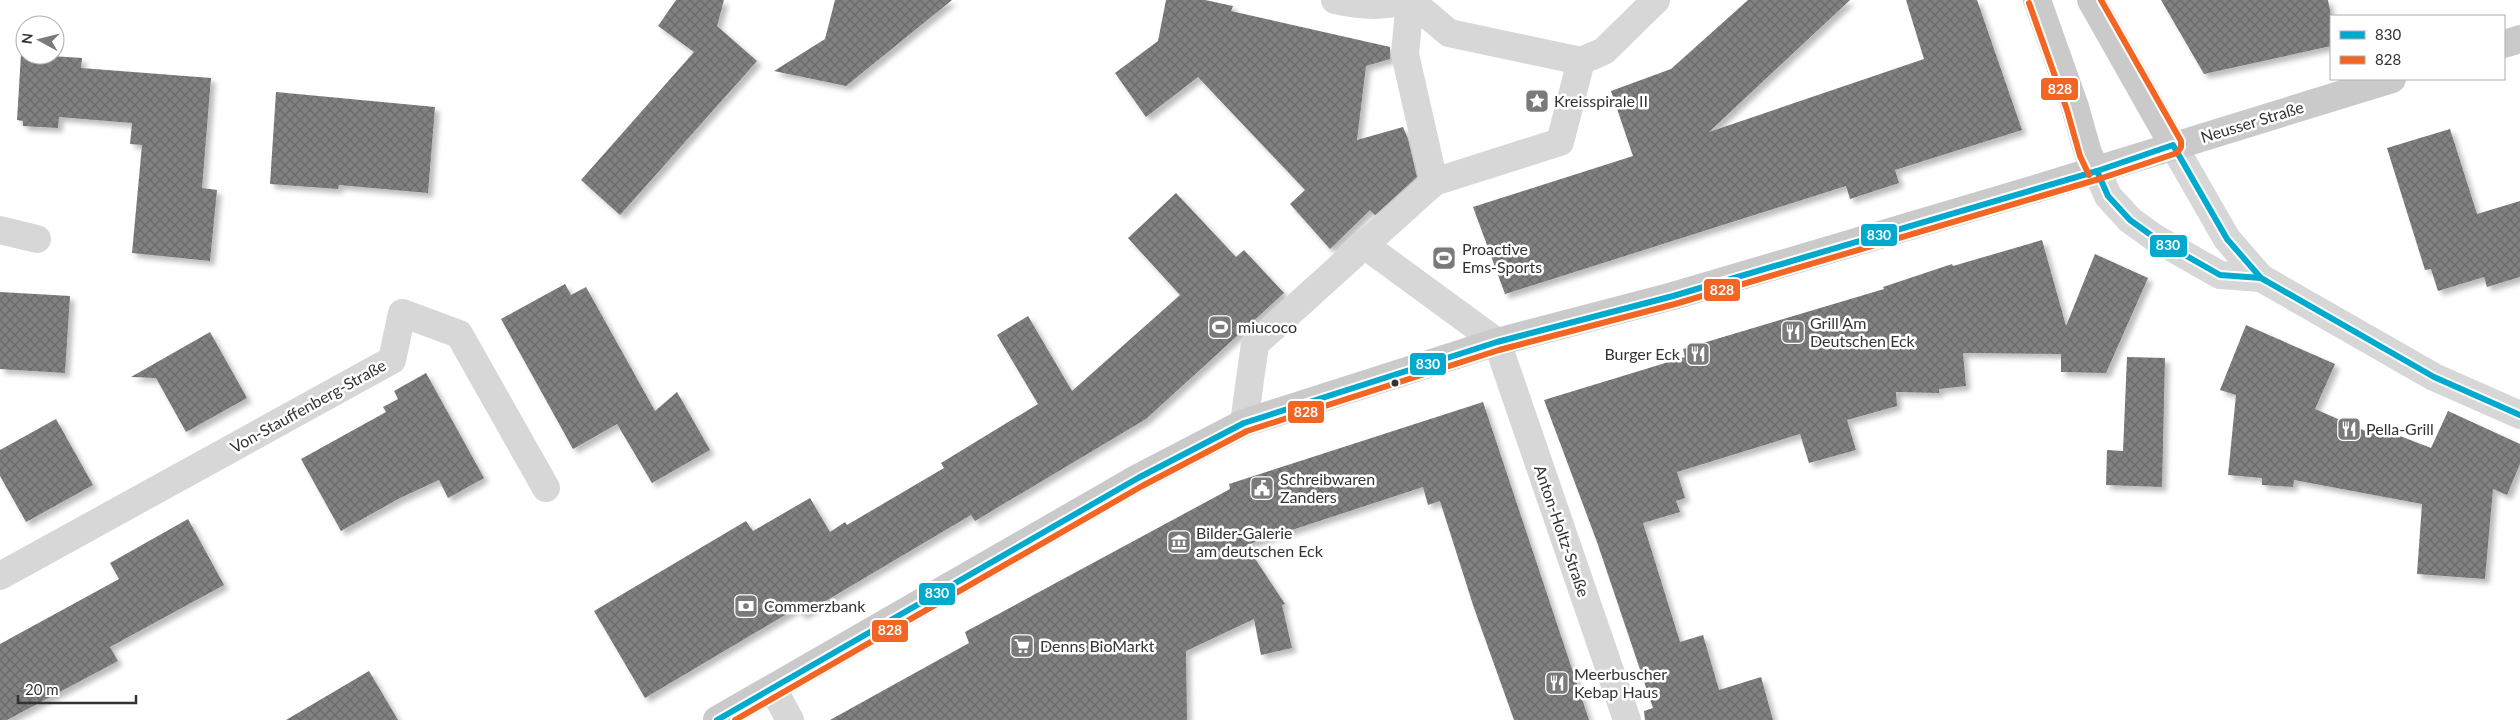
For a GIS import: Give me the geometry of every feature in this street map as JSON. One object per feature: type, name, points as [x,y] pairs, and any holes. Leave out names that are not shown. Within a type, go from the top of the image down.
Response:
[{"type":"main road","points":[[2037,0],[2096,172]]},
{"type":"main road","points":[[2091,0],[2173,145]]},
{"type":"main road","points":[[2505,44],[2520,39]]},
{"type":"main road","name":"Neusser Straße","points":[[717,720],[1138,478],[1244,423],[1497,342],[1674,296],[2096,172],[2173,145],[2389,80]]},
{"type":"street","points":[[1335,0],[1363,6],[1389,5],[1410,0]]},
{"type":"street","points":[[1410,0],[1449,34],[1581,60],[1604,51],[1656,0]]},
{"type":"street","points":[[1410,0],[1405,54],[1434,182]]},
{"type":"street","points":[[1244,423],[1254,344],[1434,182],[1560,142],[1581,60]]},
{"type":"street","points":[[2173,145],[2227,238],[2260,278],[2434,377],[2520,415]]},
{"type":"street","points":[[2096,172],[2108,196],[2130,220],[2155,238],[2220,275],[2260,278]]},
{"type":"street","points":[[0,230],[37,239]]},
{"type":"street","points":[[1363,244],[1497,342]]},
{"type":"street","name":"Von-Stauffenberg-Straße","points":[[0,576],[392,360],[402,313],[459,334],[546,488]]},
{"type":"street","name":"Anton-Holtz-Straße","points":[[1497,342],[1627,720]]},
{"type":"street","points":[[773,689],[790,720]]},
{"type":"building","points":[[676,0],[724,0],[717,26],[757,61],[620,215],[581,180],[694,52],[658,26]]},
{"type":"building","points":[[835,0],[952,0],[846,86],[774,71],[825,39]]},
{"type":"building","points":[[1166,0],[1205,0],[1233,6],[1231,11],[1390,47],[1390,59],[1366,66],[1357,140],[1403,127],[1408,139],[1417,177],[1375,215],[1370,210],[1330,249],[1290,204],[1305,190],[1198,77],[1146,117],[1115,73],[1158,41]]},
{"type":"building","points":[[1748,0],[1850,0],[1709,132],[1924,59],[1906,0],[1977,0],[2022,130],[1895,170],[1899,183],[1850,199],[1846,186],[1505,294],[1473,207],[1633,156],[1611,91],[1671,69]]},
{"type":"building","points":[[2161,0],[2328,0],[2331,15],[2330,46],[2204,74]]},
{"type":"building","points":[[65,57],[82,58],[81,68],[211,78],[202,188],[217,190],[210,261],[132,253],[142,145],[130,144],[132,123],[59,117],[58,128],[23,126],[23,121],[17,120],[20,65],[65,65]]},
{"type":"building","points":[[276,92],[435,107],[428,193],[339,185],[338,189],[270,184]]},
{"type":"building","points":[[2450,129],[2477,214],[2520,201],[2520,277],[2487,287],[2484,277],[2438,291],[2431,269],[2425,270],[2387,148]]},
{"type":"building","points":[[1176,193],[1236,257],[1244,250],[1284,293],[1146,419],[975,521],[971,515],[802,615],[797,608],[645,698],[594,611],[746,521],[753,531],[810,498],[830,532],[845,522],[847,525],[944,468],[941,463],[1038,404],[997,335],[1028,316],[1072,391],[1180,295],[1128,238]]},
{"type":"building","points":[[2042,240],[2066,326],[2095,254],[2148,278],[2106,373],[2061,372],[2061,354],[1963,353],[1966,386],[1939,389],[1939,393],[1896,392],[1897,406],[1847,420],[1856,450],[1809,463],[1800,434],[1677,472],[1685,498],[1676,501],[1680,512],[1643,523],[1680,642],[1703,635],[1719,690],[1761,677],[1773,720],[1645,720],[1644,711],[1653,708],[1597,542],[1544,400],[1685,357],[1683,349],[1884,289],[1883,287],[1952,264],[1953,266]]},
{"type":"building","points":[[565,284],[571,295],[586,287],[655,411],[677,392],[710,450],[652,483],[617,424],[573,449],[501,319]]},
{"type":"building","points":[[0,292],[70,296],[65,373],[0,369]]},
{"type":"building","points":[[2246,325],[2335,364],[2315,409],[2370,433],[2374,426],[2431,448],[2448,411],[2520,444],[2520,464],[2507,495],[2493,489],[2485,579],[2417,574],[2422,504],[2294,480],[2293,487],[2262,485],[2262,478],[2228,475],[2236,395],[2220,390]]},
{"type":"building","points":[[210,332],[247,398],[186,432],[156,378],[131,377]]},
{"type":"building","points":[[2127,357],[2165,358],[2162,487],[2106,485],[2107,450],[2123,451]]},
{"type":"building","points":[[426,373],[484,478],[448,498],[439,480],[400,498],[341,531],[301,459],[386,412],[383,407],[398,399],[394,391]]},
{"type":"building","points":[[1483,402],[1589,720],[1514,720],[1474,608],[1440,501],[1428,505],[1423,487],[1246,545],[1285,604],[1282,605],[1292,648],[1261,655],[1254,619],[1186,651],[1187,720],[830,720],[969,643],[965,632],[1230,489],[1229,484]]},
{"type":"building","points":[[56,419],[93,485],[26,522],[0,476],[0,450]]},
{"type":"building","points":[[188,519],[224,585],[110,647],[118,661],[7,720],[0,720],[0,644],[119,579],[110,563]]},
{"type":"building","points":[[369,671],[398,720],[286,720]]},
{"type":"transit line","name":"828","points":[[735,720],[1142,486],[1247,431],[1499,350],[1675,304],[2099,179],[2177,153],[2181,147],[2181,141],[2101,0]]},
{"type":"transit line","name":"828","points":[[2029,3],[2067,110],[2080,156],[2089,175]]},
{"type":"transit line","name":"830","points":[[717,720],[1138,478],[1244,423],[1497,342],[1673,296],[2097,171],[2173,145],[2227,239],[2261,278],[2434,377],[2520,415]]},
{"type":"transit line","name":"830","points":[[2097,171],[2108,196],[2130,220],[2155,238],[2220,275],[2261,278],[2266,281]]},
{"type":"place","name":"Kreisspirale II","points":[[1537,101]]},
{"type":"place","name":"Proactive Ems-Sports","points":[[1444,258]]},
{"type":"place","name":"miucoco","points":[[1220,327]]},
{"type":"place","name":"Grill Am Deutschen Eck","points":[[1793,332]]},
{"type":"place","name":"Burger Eck","points":[[1698,354]]},
{"type":"place","name":"Pella-Grill","points":[[2349,429]]},
{"type":"place","name":"Schreibwaren Zanders","points":[[1262,488]]},
{"type":"place","name":"Bilder-Galerie am deutschen Eck","points":[[1179,542]]},
{"type":"place","name":"Commerzbank","points":[[746,606]]},
{"type":"place","name":"Denns BioMarkt","points":[[1022,646]]},
{"type":"place","name":"Meerbuscher Kebap Haus","points":[[1557,683]]}]
